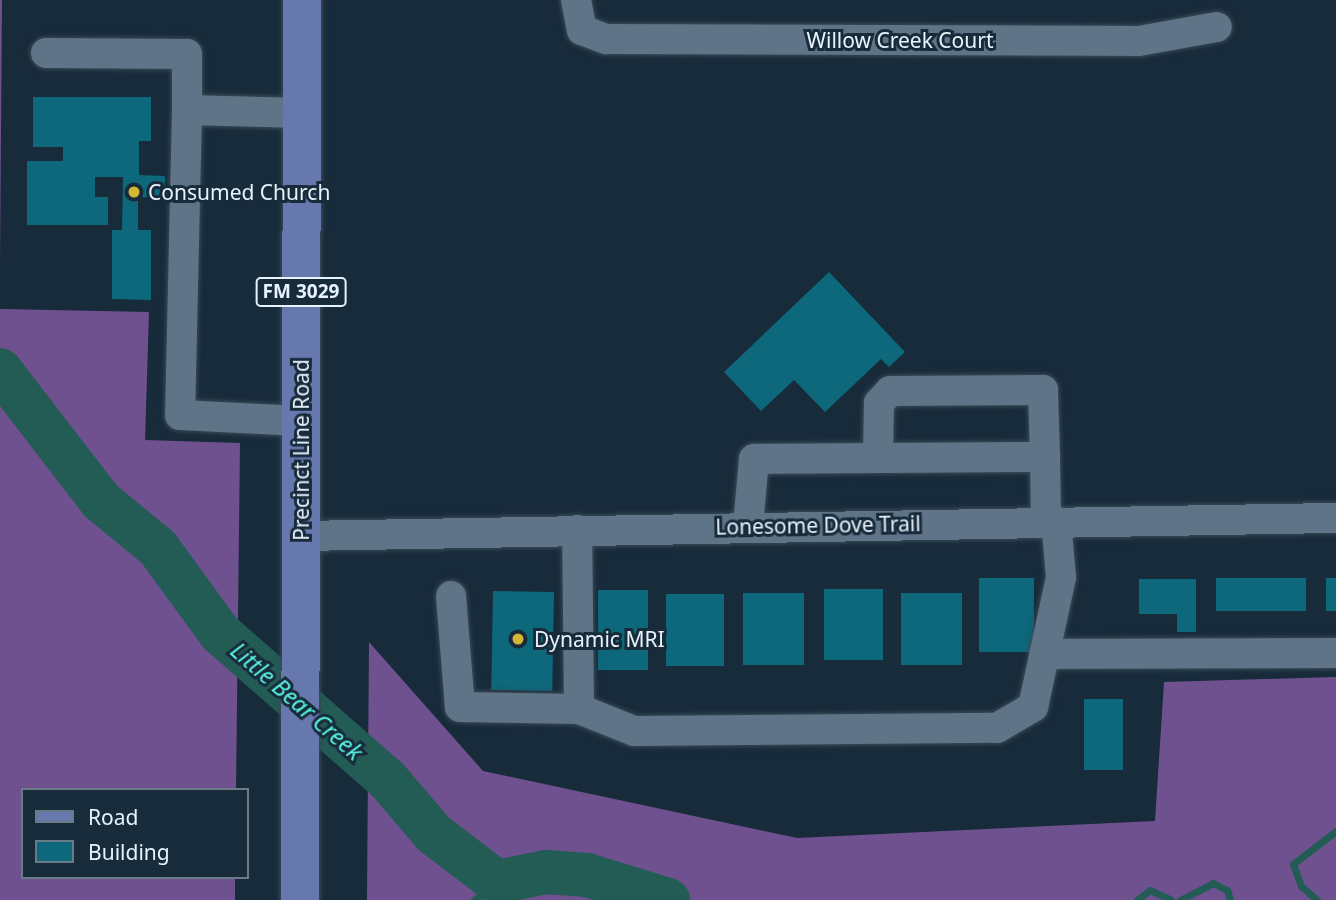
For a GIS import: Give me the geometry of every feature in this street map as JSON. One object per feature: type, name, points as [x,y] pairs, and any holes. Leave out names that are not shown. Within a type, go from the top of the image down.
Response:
[{"type":"main road","name":"Precinct Line Road","points":[[300,900],[302,0]]},
{"type":"street","name":"Willow Creek Court","points":[[576,0],[582,30],[606,39],[1139,41],[1217,27]]},
{"type":"street","points":[[46,53],[187,54],[180,415],[301,421]]},
{"type":"street","points":[[187,110],[302,113]]},
{"type":"street","points":[[451,596],[460,707],[579,709],[634,732],[997,728],[1033,707],[1061,577],[1051,521],[1043,390],[890,391],[879,403],[878,458]]},
{"type":"street","points":[[748,526],[754,460],[1045,457]]},
{"type":"street","name":"Lonesome Dove Trail","points":[[300,536],[748,526],[1336,518]]},
{"type":"street","points":[[577,530],[579,709]]},
{"type":"street","points":[[1044,654],[1336,653]]},
{"type":"shaded area","points":[[0,0],[2,0],[0,265]]},
{"type":"shaded area","points":[[0,309],[149,312],[145,440],[240,443],[236,788],[21,788],[21,879],[235,879],[235,900],[0,900]]},
{"type":"shaded area","points":[[369,642],[483,771],[797,838],[1155,821],[1164,682],[1336,677],[1336,900],[367,900]]},
{"type":"building","points":[[33,97],[151,97],[151,141],[139,141],[139,175],[165,176],[165,198],[138,197],[138,230],[151,230],[151,300],[112,299],[112,230],[122,230],[123,177],[95,177],[95,197],[108,197],[108,225],[27,225],[27,161],[63,161],[63,147],[33,147]]},
{"type":"building","points":[[829,272],[905,352],[889,367],[881,359],[825,412],[794,380],[761,411],[724,372]]},
{"type":"building","points":[[979,578],[1034,578],[1034,652],[979,652]]},
{"type":"building","points":[[1216,578],[1306,578],[1306,611],[1216,611]]},
{"type":"building","points":[[1326,578],[1336,578],[1336,611],[1326,611]]},
{"type":"building","points":[[1139,579],[1196,579],[1196,632],[1177,632],[1177,614],[1139,614]]},
{"type":"building","points":[[824,589],[883,589],[883,660],[824,660]]},
{"type":"building","points":[[598,590],[648,590],[648,670],[598,670]]},
{"type":"building","points":[[493,591],[554,592],[552,691],[491,690]]},
{"type":"building","points":[[743,593],[804,593],[804,665],[743,665]]},
{"type":"building","points":[[901,593],[962,593],[962,665],[901,665]]},
{"type":"building","points":[[666,594],[724,594],[724,666],[666,666]]},
{"type":"building","points":[[1084,699],[1123,699],[1123,770],[1084,770]]},
{"type":"waterway","name":"Little Bear Creek","points":[[0,370],[101,501],[158,548],[220,633],[387,779],[434,834],[497,882],[546,872],[587,875],[668,900]]},
{"type":"waterway","points":[[1317,900],[1301,886],[1293,864],[1336,831]]},
{"type":"waterway","points":[[474,900],[497,882]]},
{"type":"waterway","points":[[1180,900],[1213,883],[1227,890],[1230,900]]},
{"type":"waterway","points":[[1137,900],[1150,890],[1171,900]]},
{"type":"place","name":"Consumed Church","points":[[134,192]]},
{"type":"place","name":"Dynamic MRI","points":[[518,639]]}]
